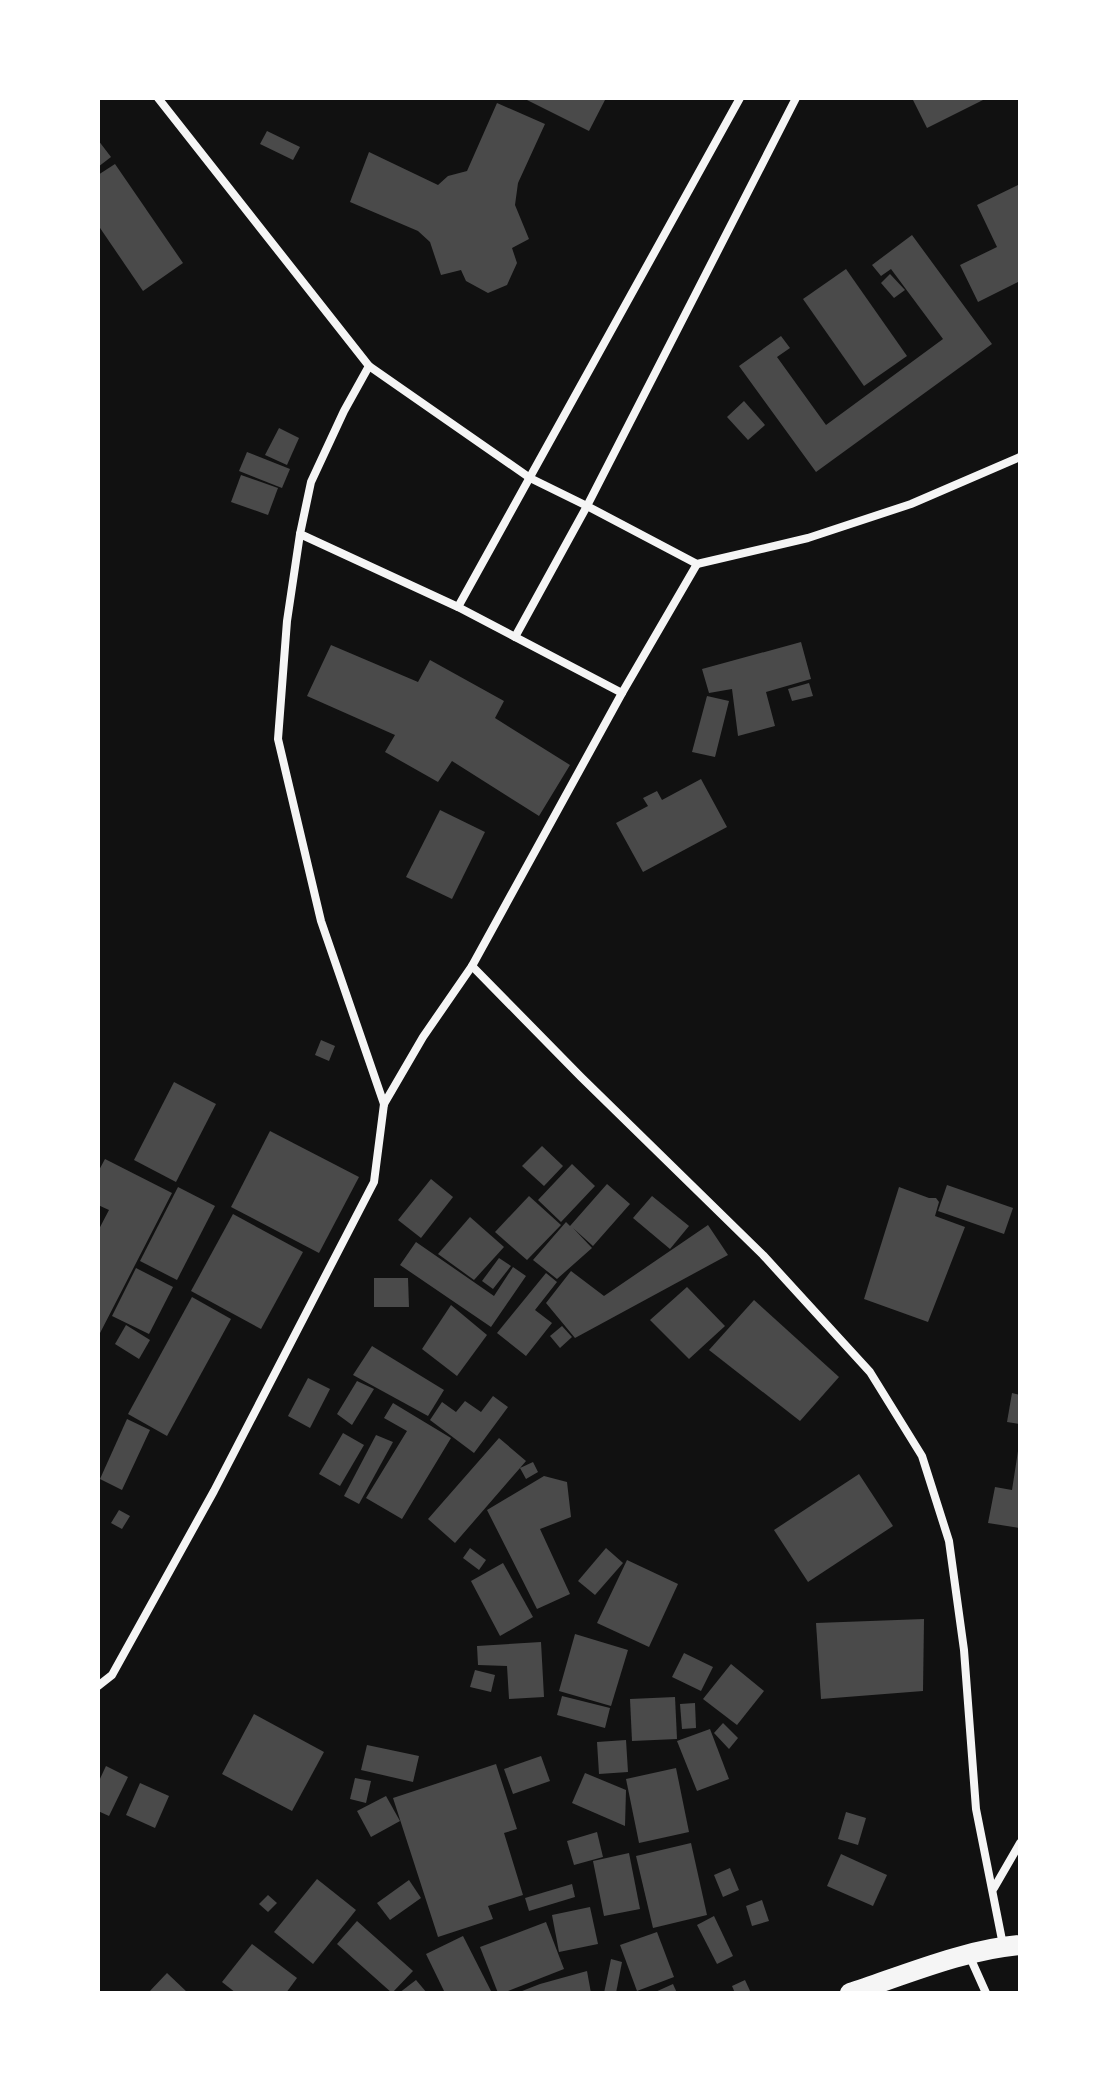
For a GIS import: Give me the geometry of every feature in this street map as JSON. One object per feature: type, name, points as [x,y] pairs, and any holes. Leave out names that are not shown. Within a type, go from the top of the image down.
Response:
[{"type":"main road","points":[[850,1993],[969,1955],[1012,1946]]},
{"type":"street","points":[[158,98],[369,366],[530,478],[697,564],[808,538],[911,504],[1020,457]]},
{"type":"street","points":[[458,607],[740,98]]},
{"type":"street","points":[[515,637],[587,506],[796,98]]},
{"type":"street","points":[[369,366],[311,482],[287,621],[278,739],[321,921],[384,1104]]},
{"type":"street","points":[[300,534],[458,607],[622,693]]},
{"type":"street","points":[[98,1686],[112,1675],[214,1491],[374,1182],[384,1104],[423,1037],[472,966],[622,693],[697,564]]},
{"type":"street","points":[[472,966],[763,1255],[870,1372],[922,1456],[949,1541],[964,1650],[976,1809],[993,1889],[1012,1946]]},
{"type":"street","points":[[993,1889],[1020,1843]]},
{"type":"street","points":[[969,1955],[986,1993]]},
{"type":"building","points":[[523,98],[606,98],[589,131]]},
{"type":"building","points":[[912,98],[987,98],[927,128]]},
{"type":"building","points":[[497,103],[545,124],[518,183],[515,205],[529,239],[512,248],[517,263],[507,285],[488,293],[466,281],[461,270],[441,275],[430,242],[418,231],[350,202],[369,152],[438,185],[448,176],[467,171]]},
{"type":"building","points":[[267,131],[300,147],[293,160],[260,144]]},
{"type":"building","points":[[98,140],[111,157],[98,167]]},
{"type":"building","points":[[115,164],[183,263],[143,291],[98,225],[98,175]]},
{"type":"building","points":[[1020,184],[1020,281],[978,302],[960,265],[997,247],[977,205]]},
{"type":"building","points":[[912,235],[992,344],[816,472],[739,366],[781,336],[790,348],[777,357],[826,425],[943,339],[891,269],[881,276],[872,265]]},
{"type":"building","points":[[846,269],[907,356],[864,386],[803,299]]},
{"type":"building","points":[[890,274],[905,290],[894,298],[881,283]]},
{"type":"building","points":[[744,401],[765,425],[748,440],[727,417]]},
{"type":"building","points":[[279,428],[299,438],[287,465],[265,455]]},
{"type":"building","points":[[247,452],[290,469],[282,488],[239,471]]},
{"type":"building","points":[[241,475],[278,488],[268,515],[231,502]]},
{"type":"building","points":[[801,642],[811,679],[766,692],[775,726],[738,736],[732,689],[709,693],[702,669]]},
{"type":"building","points":[[331,645],[418,682],[430,660],[504,701],[495,718],[570,765],[539,816],[452,761],[438,782],[385,752],[395,735],[307,696]]},
{"type":"building","points":[[809,683],[813,696],[792,701],[788,689]]},
{"type":"building","points":[[707,696],[729,701],[715,757],[692,752]]},
{"type":"building","points":[[701,779],[727,827],[643,872],[616,823],[648,806],[643,798],[657,791],[662,800]]},
{"type":"building","points":[[440,810],[485,832],[452,899],[406,877]]},
{"type":"building","points":[[321,1040],[335,1046],[329,1061],[315,1055]]},
{"type":"building","points":[[174,1082],[216,1104],[176,1182],[134,1160]]},
{"type":"building","points":[[270,1131],[359,1177],[319,1253],[231,1207]]},
{"type":"building","points":[[542,1146],[563,1166],[544,1186],[522,1166]]},
{"type":"building","points":[[105,1159],[172,1193],[98,1337],[98,1231],[109,1210],[98,1205],[98,1172]]},
{"type":"building","points":[[572,1164],[595,1186],[561,1222],[538,1200]]},
{"type":"building","points":[[431,1179],[453,1197],[421,1238],[398,1220]]},
{"type":"building","points":[[607,1184],[630,1204],[593,1246],[573,1228],[592,1248],[557,1279],[533,1260],[566,1222],[570,1226]]},
{"type":"building","points":[[947,1185],[1013,1208],[1004,1234],[938,1211]]},
{"type":"building","points":[[178,1187],[215,1206],[177,1280],[140,1261]]},
{"type":"building","points":[[899,1187],[936,1198],[939,1202],[935,1216],[965,1227],[928,1322],[864,1299]]},
{"type":"building","points":[[529,1196],[561,1225],[527,1260],[495,1232]]},
{"type":"building","points":[[652,1196],[689,1226],[670,1249],[633,1218]]},
{"type":"building","points":[[233,1214],[303,1252],[261,1329],[191,1291]]},
{"type":"building","points":[[470,1217],[504,1247],[474,1280],[438,1254]]},
{"type":"building","points":[[708,1225],[728,1255],[575,1338],[546,1303],[571,1271],[604,1296]]},
{"type":"building","points":[[416,1242],[494,1296],[513,1267],[526,1276],[491,1327],[400,1265]]},
{"type":"building","points":[[499,1258],[511,1266],[493,1289],[482,1281]]},
{"type":"building","points":[[136,1268],[173,1287],[149,1334],[112,1316]]},
{"type":"building","points":[[546,1273],[557,1282],[535,1310],[552,1323],[526,1356],[497,1333]]},
{"type":"building","points":[[374,1278],[408,1278],[409,1307],[374,1307]]},
{"type":"building","points":[[687,1287],[725,1326],[689,1359],[650,1320]]},
{"type":"building","points":[[192,1297],[231,1319],[167,1436],[128,1414]]},
{"type":"building","points":[[754,1300],[839,1377],[800,1421],[709,1350]]},
{"type":"building","points":[[451,1305],[487,1335],[457,1376],[422,1349]]},
{"type":"building","points":[[126,1325],[150,1340],[139,1359],[115,1344]]},
{"type":"building","points":[[562,1326],[572,1337],[560,1348],[550,1336]]},
{"type":"building","points":[[372,1346],[444,1390],[428,1416],[353,1375]]},
{"type":"building","points":[[308,1378],[330,1389],[310,1428],[288,1416]]},
{"type":"building","points":[[357,1381],[374,1389],[352,1425],[337,1414]]},
{"type":"building","points":[[1012,1393],[1020,1395],[1020,1424],[1007,1422]]},
{"type":"building","points":[[493,1396],[508,1407],[474,1453],[430,1420],[442,1402],[456,1412],[465,1401],[481,1412]]},
{"type":"building","points":[[393,1403],[451,1438],[402,1519],[366,1498],[407,1431],[384,1418]]},
{"type":"building","points":[[127,1419],[150,1430],[122,1490],[100,1479]]},
{"type":"building","points":[[343,1433],[364,1445],[340,1486],[319,1474]]},
{"type":"building","points":[[376,1435],[393,1442],[359,1504],[344,1496]]},
{"type":"building","points":[[499,1438],[526,1461],[455,1543],[428,1519]]},
{"type":"building","points":[[1018,1451],[1020,1528],[988,1523],[995,1487],[1012,1490]]},
{"type":"building","points":[[533,1462],[538,1472],[526,1479],[520,1468]]},
{"type":"building","points":[[859,1474],[893,1526],[808,1582],[774,1530]]},
{"type":"building","points":[[544,1476],[567,1482],[571,1517],[540,1529],[570,1594],[537,1609],[487,1510]]},
{"type":"building","points":[[119,1510],[130,1516],[122,1529],[111,1523]]},
{"type":"building","points":[[470,1548],[486,1560],[479,1570],[463,1558]]},
{"type":"building","points":[[606,1548],[623,1563],[595,1595],[578,1581]]},
{"type":"building","points":[[627,1560],[678,1584],[649,1647],[597,1623]]},
{"type":"building","points":[[503,1563],[533,1617],[500,1636],[471,1581]]},
{"type":"building","points":[[924,1619],[923,1691],[821,1699],[816,1623]]},
{"type":"building","points":[[575,1634],[628,1650],[611,1706],[559,1691]]},
{"type":"building","points":[[541,1642],[544,1697],[509,1699],[507,1666],[478,1665],[477,1646]]},
{"type":"building","points":[[684,1653],[713,1667],[701,1691],[672,1677]]},
{"type":"building","points":[[731,1664],[764,1691],[737,1725],[703,1699]]},
{"type":"building","points":[[475,1670],[495,1675],[491,1692],[470,1687]]},
{"type":"building","points":[[562,1696],[610,1708],[605,1728],[557,1715]]},
{"type":"building","points":[[675,1697],[677,1739],[632,1741],[630,1699]]},
{"type":"building","points":[[695,1703],[696,1728],[682,1729],[680,1704]]},
{"type":"building","points":[[254,1714],[324,1752],[292,1811],[222,1774]]},
{"type":"building","points":[[723,1723],[738,1738],[729,1749],[714,1733]]},
{"type":"building","points":[[710,1729],[729,1779],[697,1791],[677,1741]]},
{"type":"building","points":[[626,1740],[628,1772],[599,1774],[597,1742]]},
{"type":"building","points":[[367,1745],[419,1756],[413,1782],[361,1770]]},
{"type":"building","points":[[541,1756],[550,1781],[513,1794],[504,1769]]},
{"type":"building","points":[[496,1764],[517,1829],[504,1833],[523,1895],[488,1906],[493,1919],[438,1937],[393,1798]]},
{"type":"building","points":[[106,1766],[128,1777],[109,1816],[98,1811],[98,1783]]},
{"type":"building","points":[[676,1768],[689,1832],[639,1843],[626,1779]]},
{"type":"building","points":[[585,1773],[626,1790],[625,1826],[572,1803]]},
{"type":"building","points":[[355,1778],[371,1781],[366,1803],[350,1799]]},
{"type":"building","points":[[140,1783],[169,1796],[155,1828],[126,1815]]},
{"type":"building","points":[[386,1796],[400,1821],[371,1837],[357,1811]]},
{"type":"building","points":[[846,1812],[866,1818],[858,1845],[838,1839]]},
{"type":"building","points":[[597,1832],[603,1857],[574,1865],[567,1841]]},
{"type":"building","points":[[691,1843],[707,1915],[653,1928],[636,1856]]},
{"type":"building","points":[[629,1853],[640,1909],[604,1916],[593,1861]]},
{"type":"building","points":[[841,1854],[887,1875],[873,1906],[827,1886]]},
{"type":"building","points":[[730,1868],[739,1890],[723,1897],[714,1875]]},
{"type":"building","points":[[317,1879],[356,1910],[313,1964],[274,1932]]},
{"type":"building","points":[[409,1880],[421,1898],[390,1920],[377,1903]]},
{"type":"building","points":[[572,1884],[575,1897],[529,1911],[525,1898]]},
{"type":"building","points":[[268,1895],[277,1903],[268,1912],[259,1904]]},
{"type":"building","points":[[762,1900],[769,1921],[752,1926],[746,1906]]},
{"type":"building","points":[[590,1907],[598,1944],[559,1952],[552,1915]]},
{"type":"building","points":[[714,1916],[733,1956],[717,1964],[697,1925]]},
{"type":"building","points":[[357,1921],[413,1971],[392,1993],[337,1944]]},
{"type":"building","points":[[546,1922],[564,1969],[498,1993],[480,1947]]},
{"type":"building","points":[[657,1932],[674,1977],[637,1991],[620,1945]]},
{"type":"building","points":[[463,1936],[492,1993],[445,1993],[426,1954]]},
{"type":"building","points":[[252,1944],[297,1978],[286,1993],[236,1993],[222,1982]]},
{"type":"building","points":[[611,1959],[622,1962],[616,1993],[604,1993]]},
{"type":"building","points":[[587,1971],[591,1993],[517,1993],[540,1984]]},
{"type":"building","points":[[167,1973],[188,1993],[148,1993]]},
{"type":"building","points":[[416,1980],[427,1993],[399,1993]]},
{"type":"building","points":[[745,1980],[751,1993],[735,1993],[732,1986]]},
{"type":"building","points":[[673,1984],[677,1993],[653,1993]]}]
